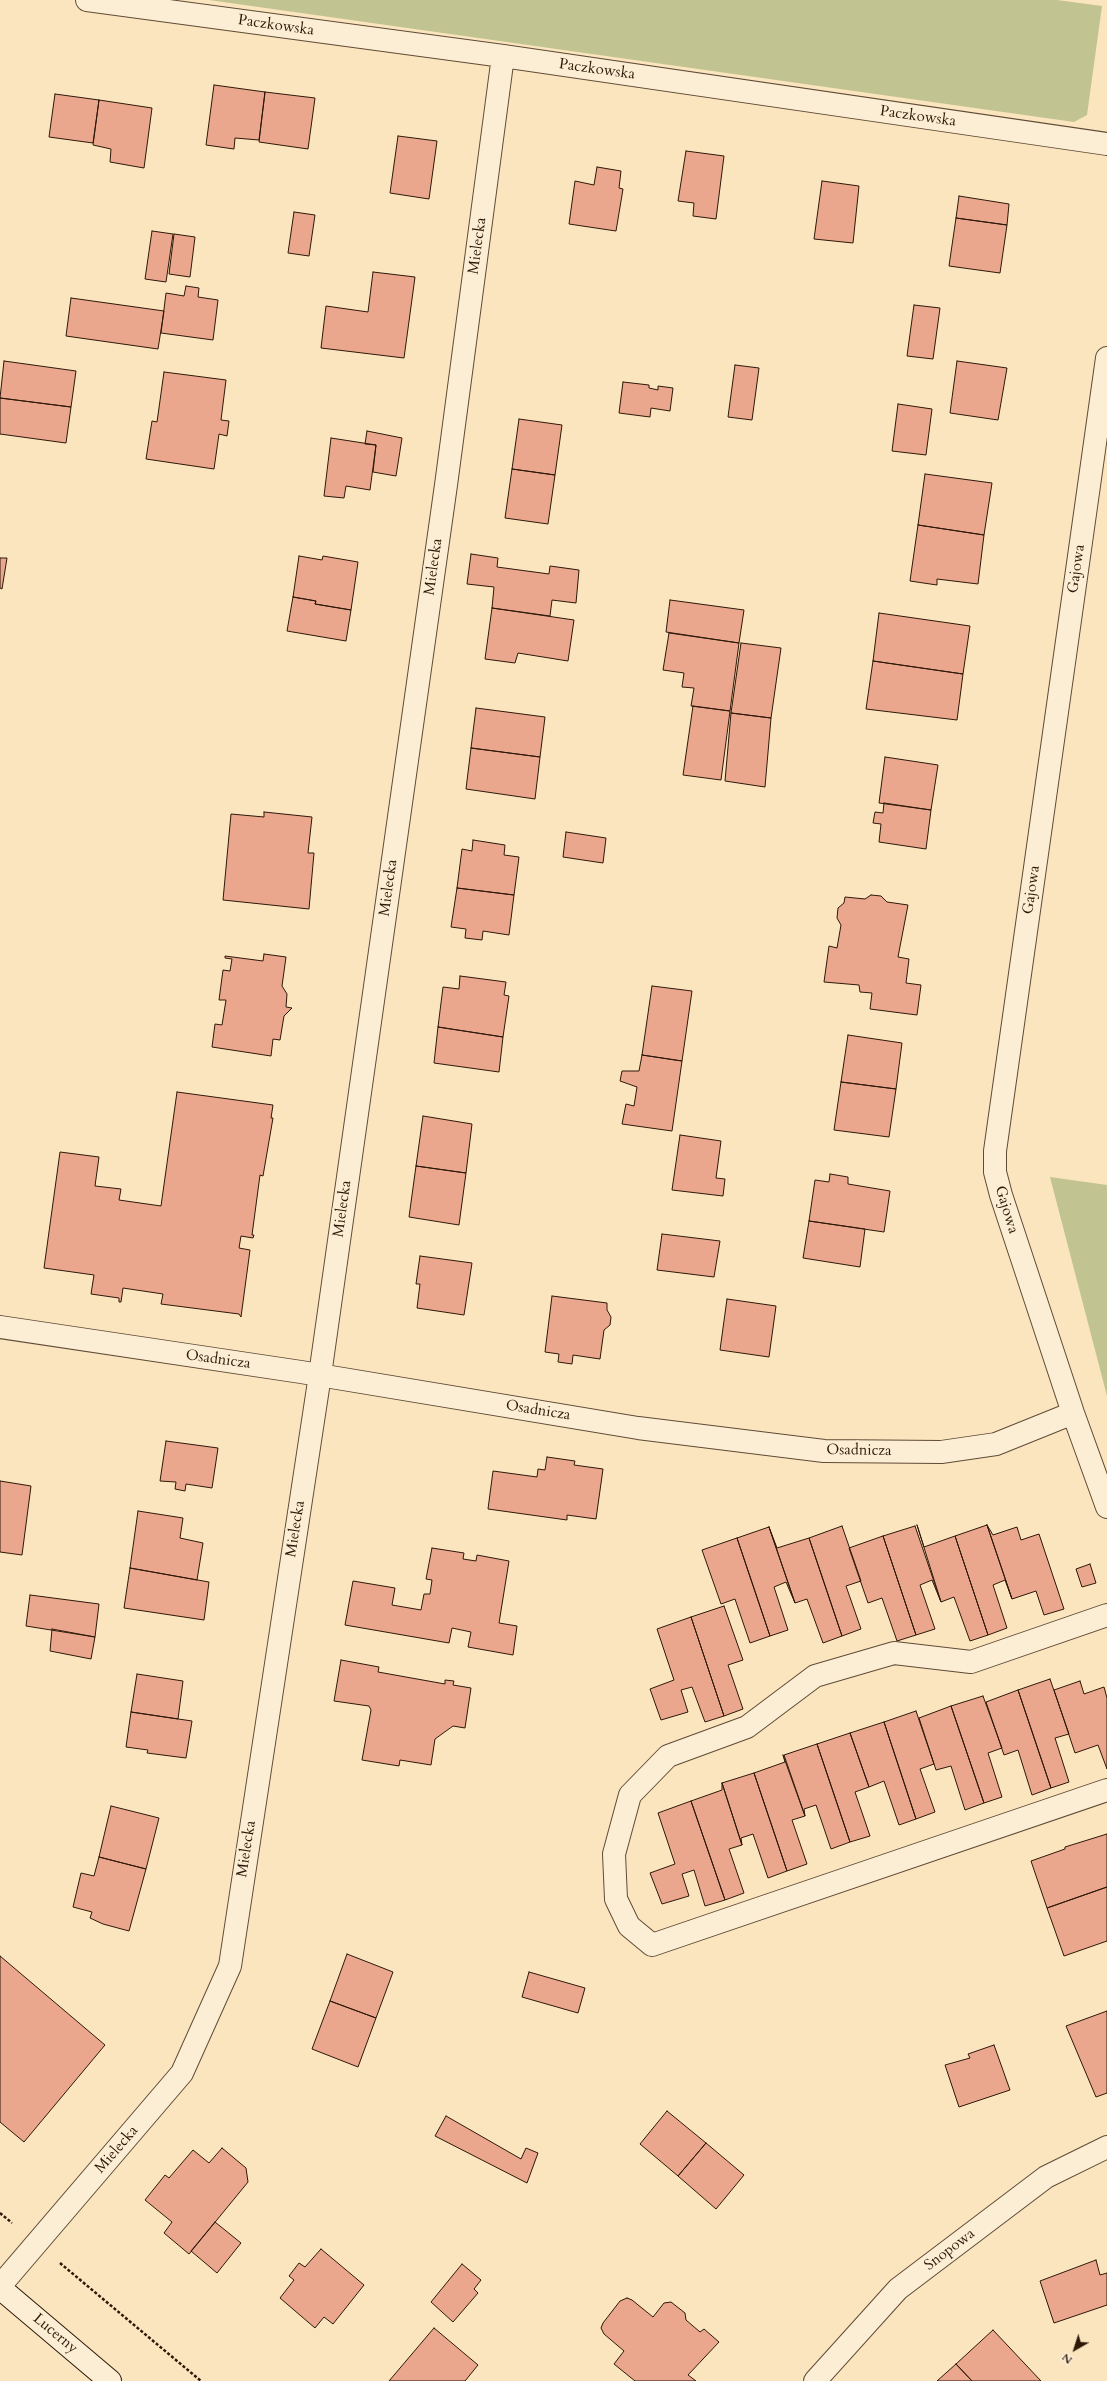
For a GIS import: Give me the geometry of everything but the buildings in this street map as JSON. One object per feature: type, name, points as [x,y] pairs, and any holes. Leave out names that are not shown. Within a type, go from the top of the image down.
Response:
[{"type":"street","name":"Paczkowska","points":[[87,0],[503,56],[1107,144]]},
{"type":"street","name":"Mielecka","points":[[0,2287],[182,2073],[230,1966],[320,1375],[447,478],[503,56]]},
{"type":"street","name":"Gajowa","points":[[1107,358],[995,1151],[995,1172],[1001,1195],[1072,1413],[1107,1507]]},
{"type":"street","name":"Osadnicza","points":[[0,1327],[320,1375],[638,1428],[824,1451],[941,1452],[996,1444],[1072,1413]]},
{"type":"street","points":[[1107,1615],[971,1662],[894,1653],[815,1676],[747,1727],[668,1756],[630,1795],[614,1854],[616,1899],[629,1926],[652,1945],[1107,1790]]},
{"type":"street","name":"Snopowa","points":[[815,2381],[898,2289],[1046,2177],[1107,2147]]},
{"type":"street","name":"Lucerny","points":[[0,2287],[110,2381]]},
{"type":"path","points":[[0,2213],[14,2225]]},
{"type":"path","points":[[54,2258],[201,2381]]},
{"type":"green space","points":[[209,0],[1057,0],[1102,6],[1087,115],[1074,122]]},
{"type":"green space","points":[[1050,1177],[1107,1185],[1107,1396]]}]
